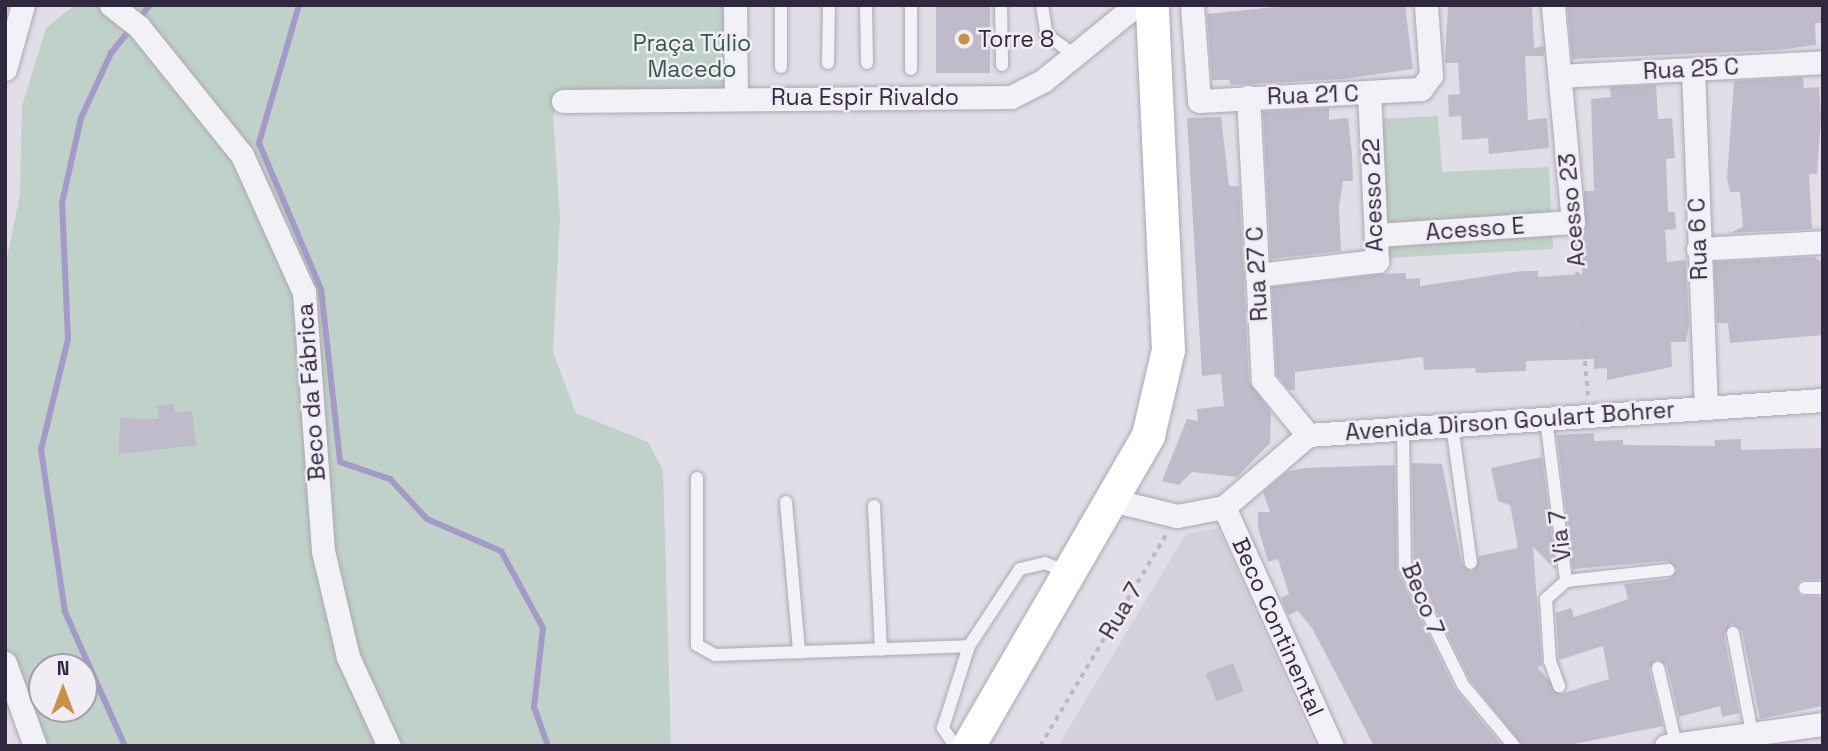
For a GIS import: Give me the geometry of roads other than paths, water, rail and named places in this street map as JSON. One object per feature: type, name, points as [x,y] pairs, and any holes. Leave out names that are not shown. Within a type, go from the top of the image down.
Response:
[{"type":"street","points":[[5,69],[23,5]]},
{"type":"street","name":"Beco da Fábrica","points":[[111,5],[135,24],[242,155],[304,292],[323,551],[348,657],[389,746]]},
{"type":"street","points":[[735,5],[736,97]]},
{"type":"street","name":"Rua Espir Rivaldo","points":[[563,101],[736,97],[1011,97],[1075,55],[1136,5]]},
{"type":"street","points":[[971,741],[1148,435],[1168,350],[1152,5]]},
{"type":"street","name":"Rua 21 C","points":[[1192,5],[1196,100],[1369,93],[1429,84],[1426,5]]},
{"type":"street","name":"Acesso 23","points":[[1553,5],[1573,222]]},
{"type":"street","name":"Rua 25 C","points":[[1560,76],[1823,62]]},
{"type":"street","name":"Rua 6 C","points":[[1693,70],[1706,408]]},
{"type":"street","name":"Acesso 22","points":[[1257,275],[1369,266],[1377,261],[1369,93]]},
{"type":"street","name":"Rua 27 C","points":[[1248,97],[1263,380],[1308,435]]},
{"type":"street","name":"Acesso E","points":[[1377,235],[1573,222]]},
{"type":"street","points":[[1698,249],[1823,242]]},
{"type":"street","name":"Avenida Dirson Goulart Bohrer","points":[[1308,435],[1823,400]]},
{"type":"street","points":[[1111,500],[1177,516],[1224,508],[1308,435]]},
{"type":"street","name":"Beco Continental","points":[[1224,508],[1332,746]]},
{"type":"street","points":[[5,663],[36,746]]},
{"type":"street","points":[[1671,745],[1823,724]]},
{"type":"lane","points":[[781,5],[781,67]]},
{"type":"lane","points":[[828,63],[829,5]]},
{"type":"lane","points":[[866,5],[867,63]]},
{"type":"lane","points":[[911,5],[911,69]]},
{"type":"lane","points":[[1001,5],[1002,65]]},
{"type":"lane","points":[[1042,5],[1046,35],[1075,55]]},
{"type":"lane","name":"Via 7","points":[[1546,418],[1566,581],[1546,599],[1550,661],[1559,687]]},
{"type":"lane","points":[[1452,425],[1471,563]]},
{"type":"lane","name":"Beco 7","points":[[1404,428],[1405,567],[1464,685],[1514,746]]},
{"type":"lane","points":[[697,478],[697,645],[715,655],[969,646]]},
{"type":"lane","points":[[786,502],[799,652]]},
{"type":"lane","points":[[874,506],[881,650]]},
{"type":"lane","points":[[971,741],[943,728],[969,646],[1020,569],[1045,563],[1070,574]]},
{"type":"lane","points":[[1566,581],[1668,570]]},
{"type":"lane","points":[[1805,588],[1823,588]]},
{"type":"lane","points":[[1733,633],[1752,734]]},
{"type":"lane","points":[[1658,668],[1671,745]]},
{"type":"waterway","points":[[125,746],[65,612],[41,450],[68,339],[62,203],[81,118],[111,53],[150,5]]},
{"type":"waterway","points":[[299,5],[259,143],[321,289],[340,462],[390,479],[427,519],[501,551],[543,628],[534,707],[548,746]]},
{"type":"place","name":"Torre 8","points":[[964,39]]},
{"type":"park label","name":"Praça Túlio Macedo","points":[[692,56]]}]
